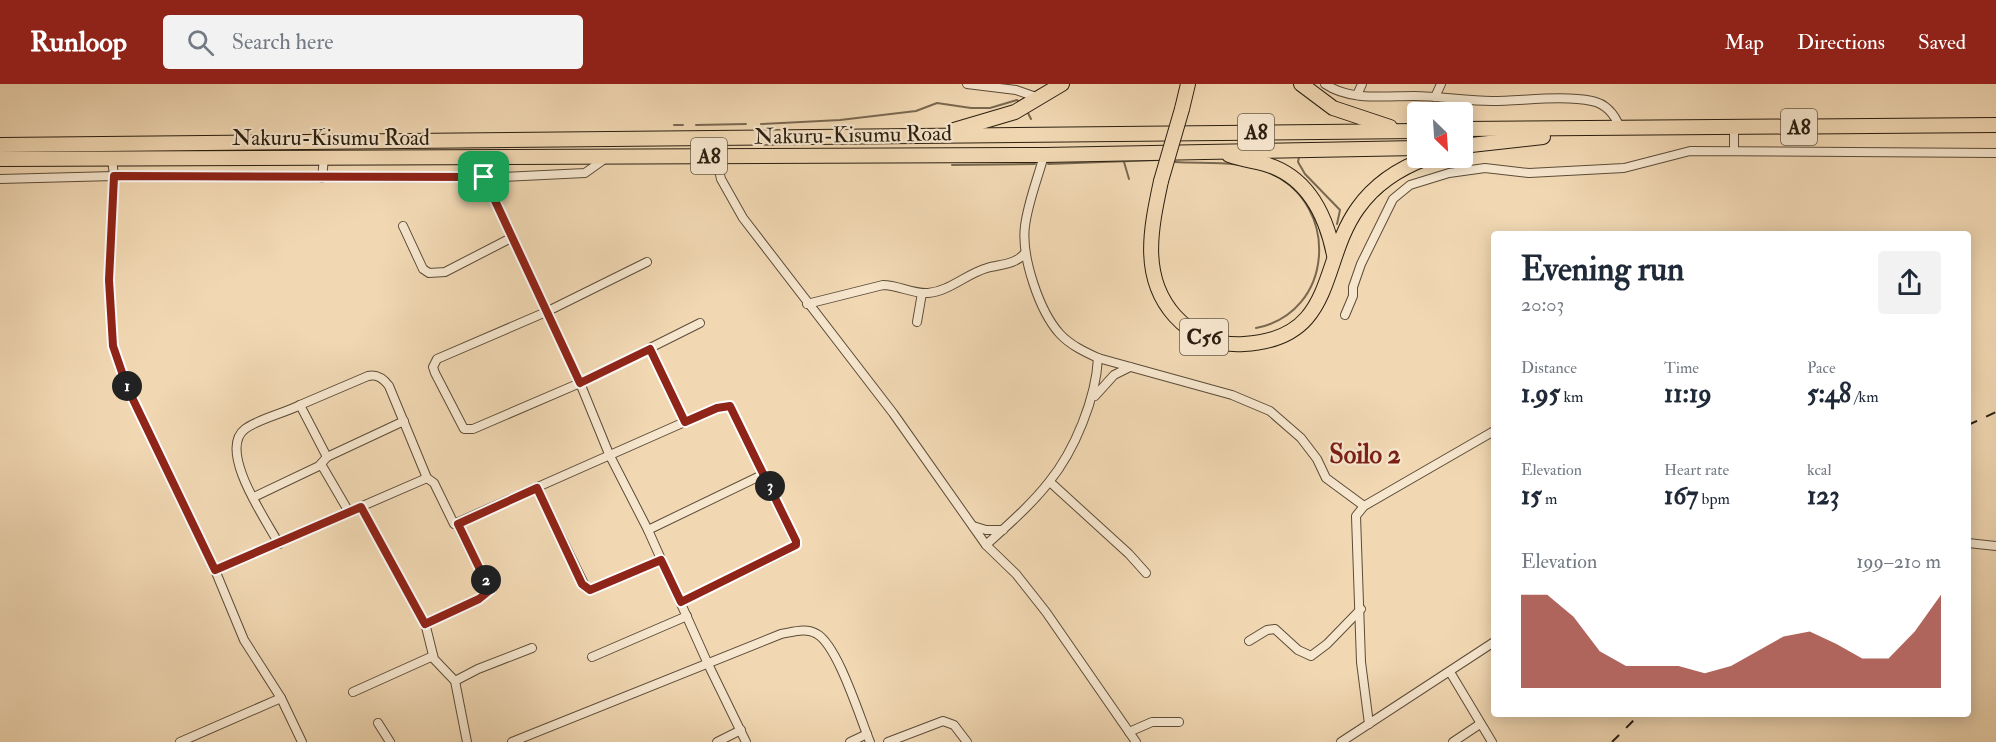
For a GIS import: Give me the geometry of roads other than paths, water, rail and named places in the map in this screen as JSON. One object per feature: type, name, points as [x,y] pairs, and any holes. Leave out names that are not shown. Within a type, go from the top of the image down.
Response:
[{"type":"highway","points":[[922,135],[996,120],[1040,99],[1062,84]]},
{"type":"highway","name":"C56","points":[[1188,84],[1161,181],[1150,240],[1153,275],[1162,299],[1174,315],[1202,336],[1235,345],[1277,337],[1294,328],[1317,305],[1327,285],[1334,257]]},
{"type":"highway","points":[[1301,84],[1333,108],[1407,130]]},
{"type":"highway","name":"A8","points":[[1473,129],[1620,130],[1996,125]]},
{"type":"highway","name":"A8","points":[[1473,145],[1602,130]]},
{"type":"highway","name":"Nakuru-Kisumu Road","points":[[0,145],[1407,131]]},
{"type":"highway","name":"Nakuru-Kisumu Road","points":[[0,159],[716,157],[1407,148]]},
{"type":"highway","points":[[1216,152],[1266,164],[1300,184],[1320,211],[1331,237],[1334,257]]},
{"type":"highway","points":[[1334,257],[1344,230],[1367,197],[1392,175],[1407,168]]},
{"type":"street","points":[[967,84],[1026,92],[1040,99]]},
{"type":"street","points":[[1325,84],[1344,93],[1357,95],[1490,101],[1593,101],[1608,109],[1616,117],[1620,130]]},
{"type":"street","points":[[1357,95],[1362,84]]},
{"type":"street","points":[[1435,97],[1442,84]]},
{"type":"street","points":[[1734,128],[1734,151]]},
{"type":"street","points":[[1345,315],[1353,296],[1353,288],[1361,264],[1384,214],[1393,200],[1410,186],[1430,177],[1466,170],[1588,171],[1650,164],[1690,151],[1996,153]]},
{"type":"street","points":[[1044,154],[1025,224],[1025,253],[1030,273],[1052,323],[1068,341],[1098,358],[1232,395],[1270,411],[1301,438],[1317,459],[1326,478],[1364,506]]},
{"type":"street","points":[[0,179],[114,176],[484,177],[585,173],[608,157]]},
{"type":"street","points":[[716,157],[720,179],[728,195],[807,304],[893,413],[986,545],[1016,574],[1046,612],[1136,742]]},
{"type":"street","points":[[322,178],[324,158]]},
{"type":"street","points":[[112,159],[114,176],[109,280],[113,346],[127,387],[215,570],[244,640],[281,698],[302,742]]},
{"type":"street","points":[[484,177],[580,383],[609,454],[648,530],[746,742]]},
{"type":"street","points":[[403,226],[423,269],[429,273],[445,272],[511,237]]},
{"type":"street","points":[[807,304],[883,285],[894,285],[922,293],[938,291],[987,268],[1014,261],[1025,253]]},
{"type":"street","points":[[647,262],[546,312],[442,356],[433,367],[459,423],[468,429],[580,383],[700,323]]},
{"type":"street","points":[[917,322],[922,293]]},
{"type":"street","points":[[650,349],[685,422]]},
{"type":"street","points":[[986,545],[1050,482],[1092,400],[1096,385],[1098,358]]},
{"type":"street","points":[[1092,400],[1114,375],[1130,367]]},
{"type":"street","points":[[279,544],[235,456],[235,442],[245,429],[375,375],[389,386],[428,478],[434,483],[452,522],[458,524],[609,454],[717,408],[730,406],[796,545],[681,602]]},
{"type":"street","points":[[300,405],[327,457]]},
{"type":"street","points":[[254,497],[321,464],[327,457],[404,421]]},
{"type":"street","points":[[1369,724],[1361,662],[1361,609],[1354,530],[1356,516],[1364,506],[1491,433]]},
{"type":"street","points":[[321,464],[349,512]]},
{"type":"street","points":[[648,530],[764,474]]},
{"type":"street","points":[[215,570],[428,478]]},
{"type":"street","points":[[1050,482],[1146,573]]},
{"type":"street","points":[[537,488],[586,588],[595,588],[661,560]]},
{"type":"street","points":[[361,507],[425,624],[430,635],[433,656],[447,675],[455,681],[467,742]]},
{"type":"street","points":[[425,624],[479,599],[490,590],[458,524]]},
{"type":"street","points":[[973,526],[986,530],[1003,530]]},
{"type":"street","points":[[1971,543],[1996,546]]},
{"type":"street","points":[[1249,641],[1267,630],[1275,629],[1298,650],[1311,656],[1327,644],[1361,609]]},
{"type":"street","points":[[592,657],[687,615]]},
{"type":"street","points":[[512,742],[781,634],[801,630],[816,633],[829,646],[868,738],[850,742]]},
{"type":"street","points":[[1341,742],[1491,644]]},
{"type":"street","points":[[455,681],[478,669],[532,648]]},
{"type":"street","points":[[353,692],[433,656]]},
{"type":"street","points":[[1450,672],[1492,742]]},
{"type":"street","points":[[180,742],[281,698]]},
{"type":"street","points":[[888,742],[943,721],[954,725],[967,742]]},
{"type":"street","points":[[1129,732],[1152,722],[1179,722]]},
{"type":"street","points":[[378,723],[390,742]]},
{"type":"street","points":[[1453,742],[1480,724]]},
{"type":"street","points":[[717,742],[741,730]]},
{"type":"waterway","points":[[761,124],[840,120],[916,111],[937,103],[971,108],[990,108],[1017,100],[1021,104]]},
{"type":"waterway","points":[[1028,113],[1031,119]]},
{"type":"waterway","points":[[696,125],[746,124]]},
{"type":"waterway","points":[[674,125],[683,125]]},
{"type":"waterway","points":[[1299,157],[1298,162],[1305,174],[1340,210],[1337,224]]},
{"type":"waterway","points":[[1048,164],[1158,160]]},
{"type":"waterway","points":[[1124,162],[1129,179]]},
{"type":"waterway","points":[[1175,162],[1236,164],[1259,169],[1270,173],[1293,188],[1309,209],[1317,232],[1319,257],[1313,281],[1301,302],[1282,318],[1256,328]]},
{"type":"waterway","points":[[952,165],[1035,164]]},
{"type":"railway","points":[[1971,424],[1996,412]]},
{"type":"railway","points":[[1612,742],[1637,717]]},
{"type":"district","name":"Soilo 2","points":[[1365,454]]}]
